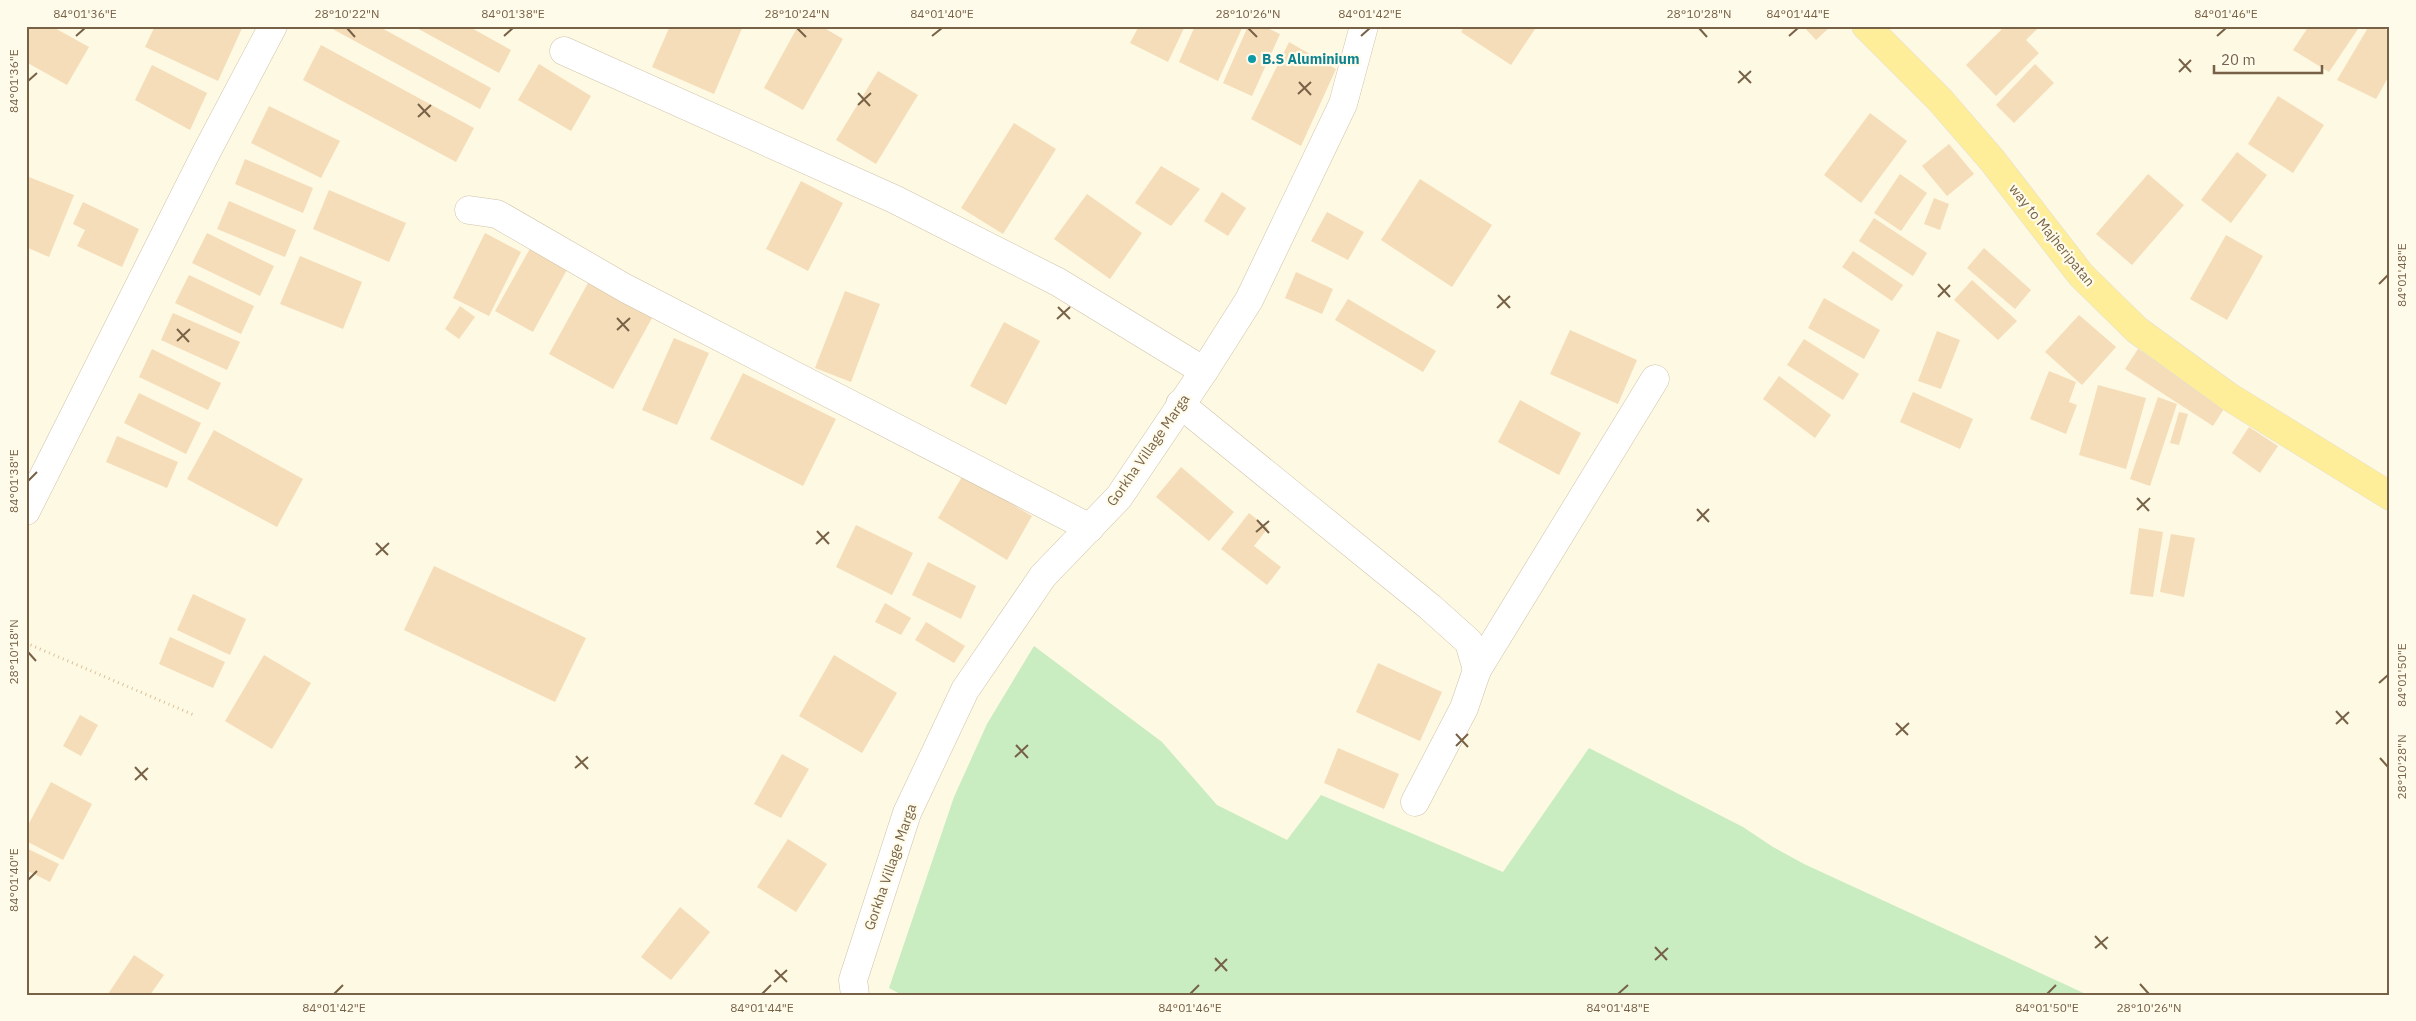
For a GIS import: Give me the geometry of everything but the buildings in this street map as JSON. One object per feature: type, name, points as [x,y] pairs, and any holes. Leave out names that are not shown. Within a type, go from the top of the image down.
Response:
[{"type":"main road","name":"way to Majheripatan","points":[[1866,26],[1940,100],[1992,160],[2081,274],[2137,330],[2228,396],[2390,496]]},
{"type":"street","points":[[26,511],[207,150],[273,26]]},
{"type":"street","name":"Gorkha Village Marga","points":[[855,995],[853,980],[906,813],[964,690],[1043,576],[1119,497],[1204,371],[1249,300],[1342,104],[1364,26]]},
{"type":"street","points":[[564,51],[894,199],[1058,282],[1204,371]]},
{"type":"street","points":[[469,210],[497,214],[626,288],[1090,528]]},
{"type":"street","points":[[1415,802],[1464,708],[1477,670],[1655,379]]},
{"type":"street","points":[[1180,404],[1469,642],[1477,670]]},
{"type":"path","points":[[26,643],[194,715]]},
{"type":"green space","points":[[1034,646],[1162,742],[1217,805],[1287,840],[1321,795],[1503,872],[1589,748],[1743,827],[1773,847],[1804,864],[2088,995],[902,995],[889,988],[954,797],[987,724]]},
{"type":"place","name":"B.S Aluminium","points":[[1252,59]]}]
